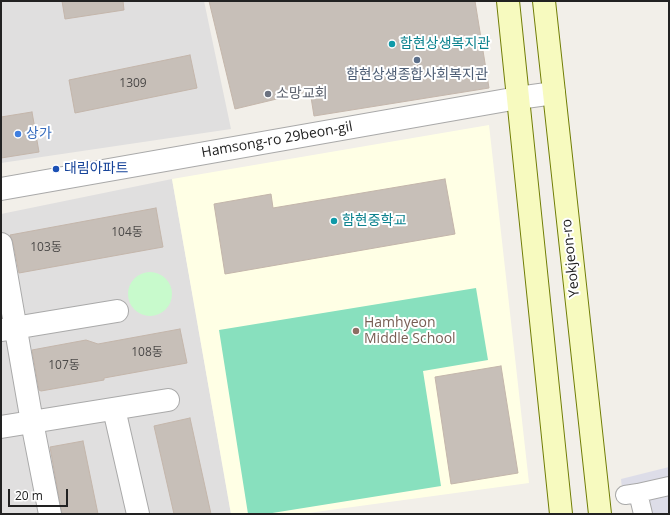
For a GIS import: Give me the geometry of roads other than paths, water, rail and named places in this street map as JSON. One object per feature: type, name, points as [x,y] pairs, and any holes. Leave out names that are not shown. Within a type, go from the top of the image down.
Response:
[{"type":"main road","points":[[508,1],[561,514]]},
{"type":"main road","name":"Yeokjeon-ro","points":[[544,1],[600,514]]},
{"type":"street","name":"Hamsong-ro 29beon-gil","points":[[1,190],[518,98],[554,93]]},
{"type":"street","points":[[1,244],[8,329],[32,422],[50,514]]},
{"type":"street","points":[[8,329],[117,311]]},
{"type":"street","points":[[1,427],[168,400]]},
{"type":"street","points":[[114,409],[138,514]]},
{"type":"street","points":[[643,514],[631,494],[669,486]]},
{"type":"place","name":"함현상생복지관","points":[[392,44]]},
{"type":"place","name":"함현상생종합사회복지관","points":[[417,60]]},
{"type":"place","name":"소망교회","points":[[268,94]]},
{"type":"place","name":"상가","points":[[18,134]]},
{"type":"place","name":"대림아파트","points":[[56,169]]},
{"type":"place","name":"함현중학교","points":[[334,221]]},
{"type":"place","name":"Hamhyeon Middle School","points":[[356,331]]}]
